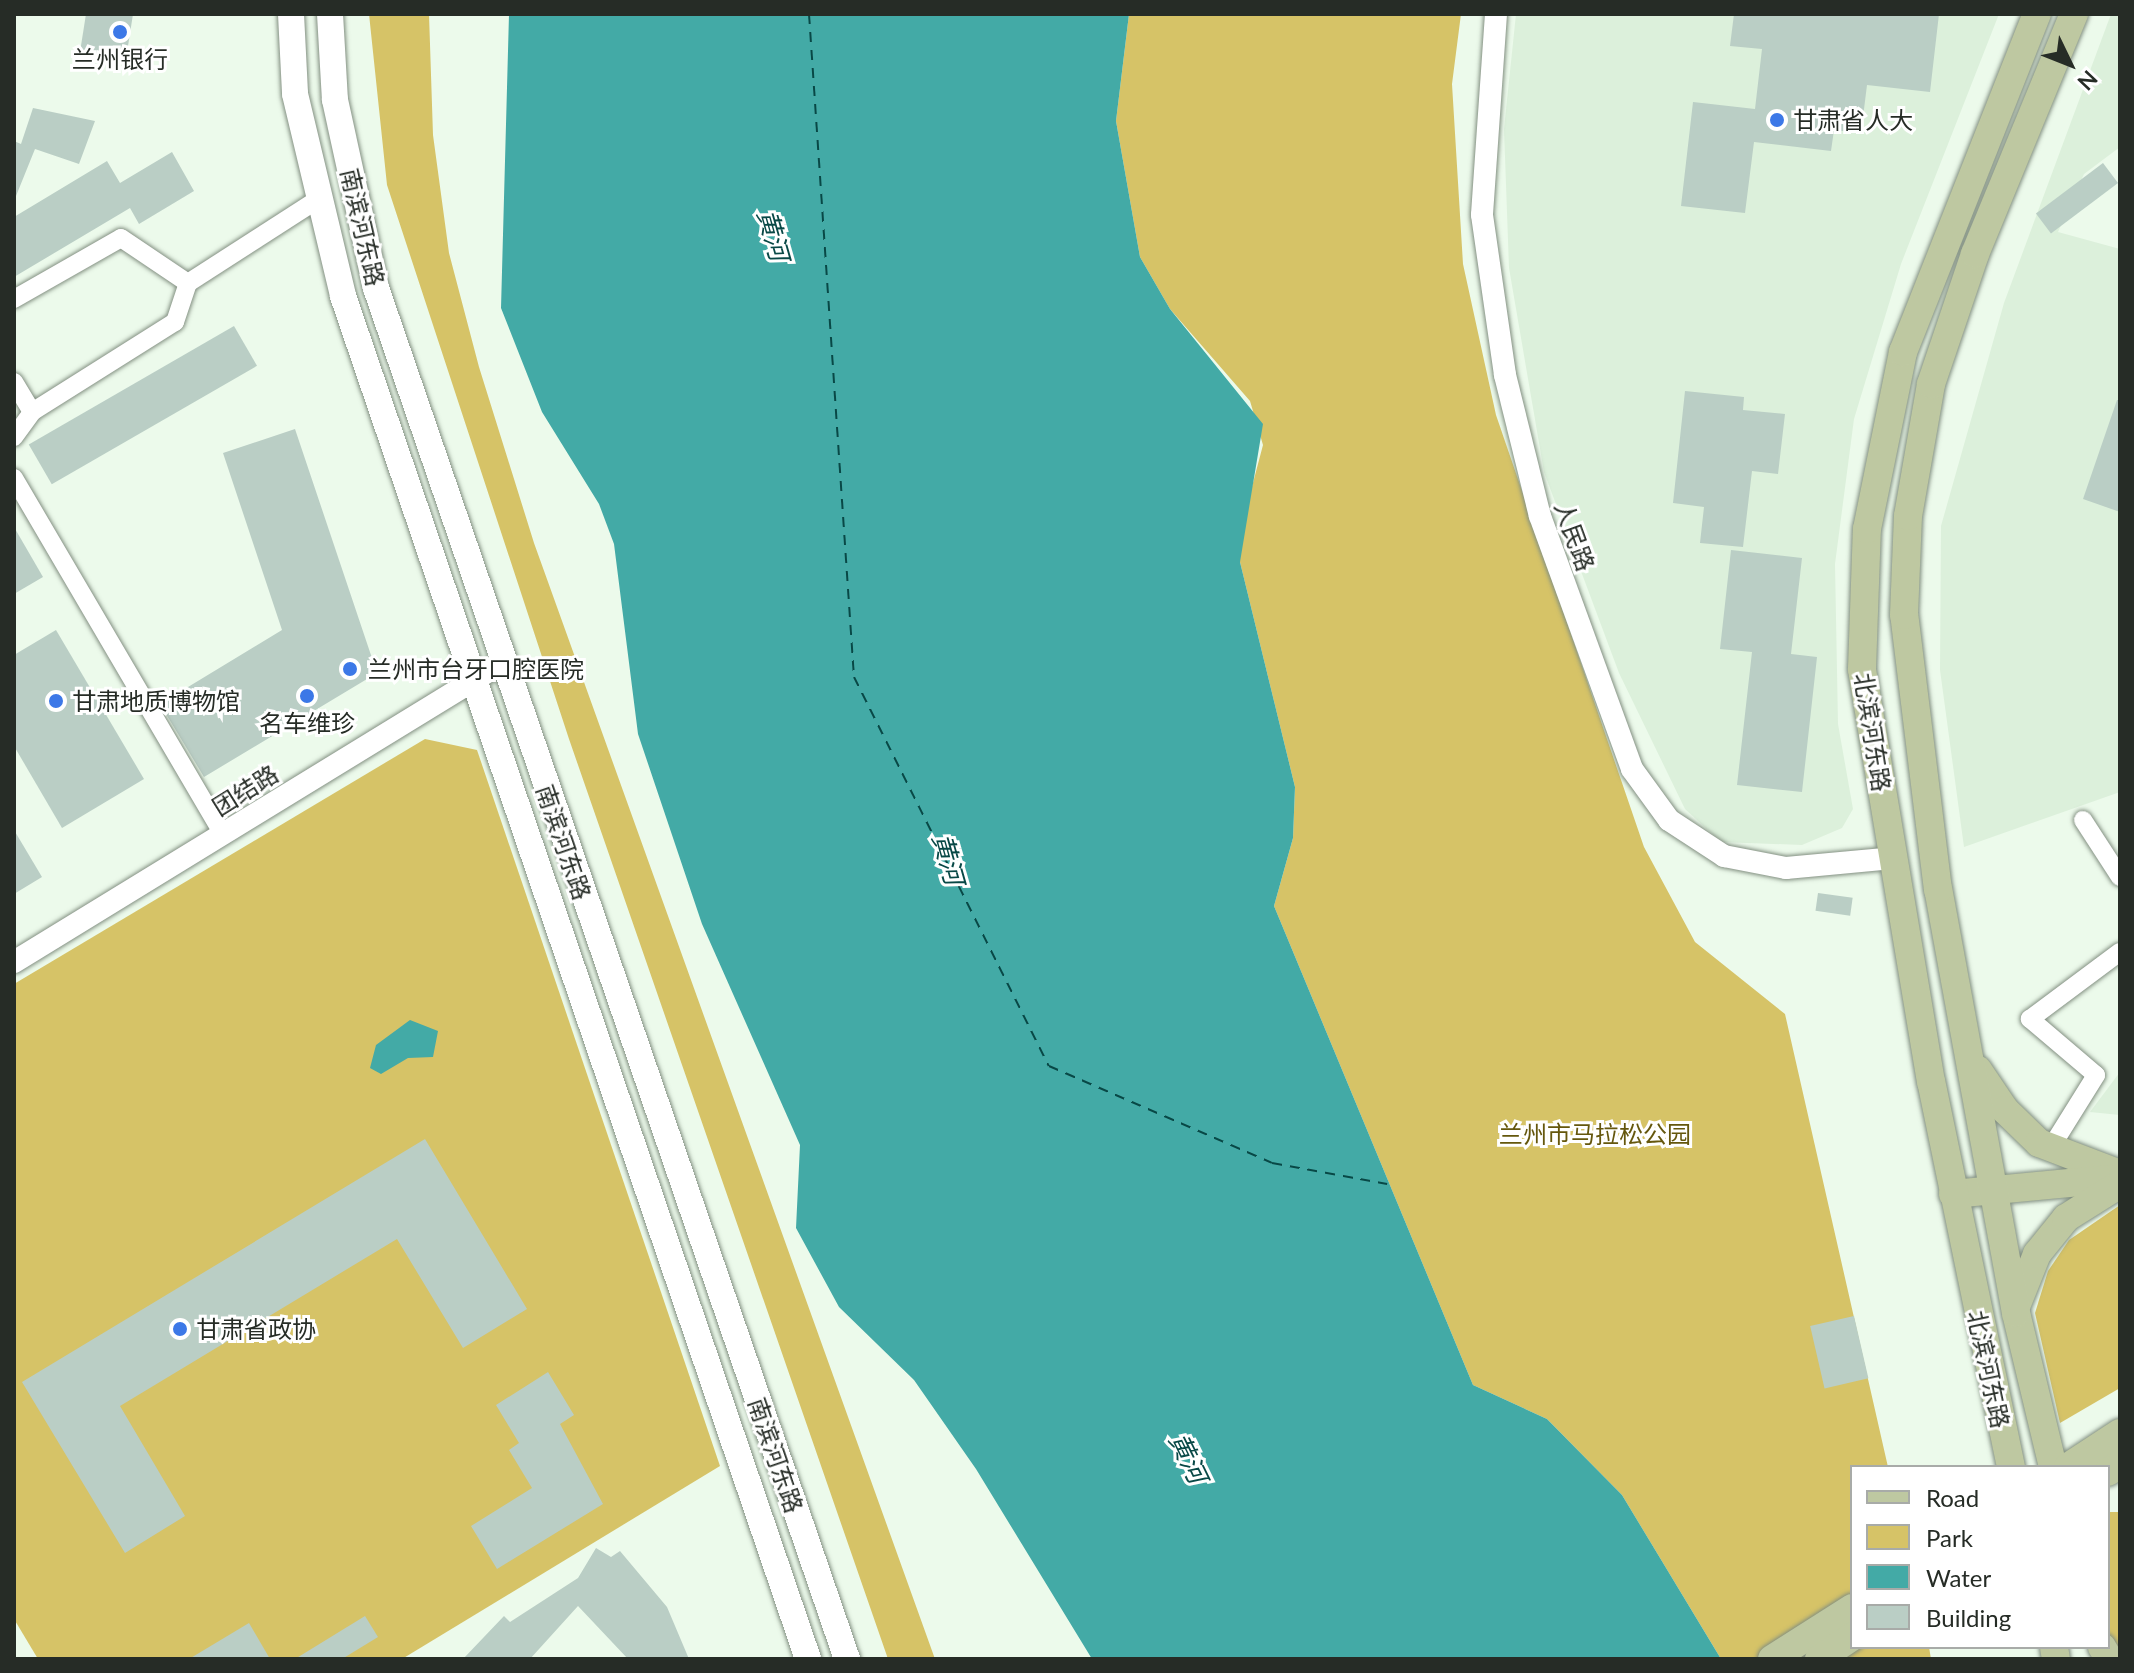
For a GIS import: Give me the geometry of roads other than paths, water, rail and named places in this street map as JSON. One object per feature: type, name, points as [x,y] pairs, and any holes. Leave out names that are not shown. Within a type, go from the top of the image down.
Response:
[{"type":"main road","name":"南滨河东路","points":[[291,14],[295,94],[343,296],[471,682],[808,1659]]},
{"type":"main road","name":"南滨河东路","points":[[330,14],[335,100],[376,288],[502,663],[847,1659]]},
{"type":"main road","name":"北滨河东路","points":[[2011,1465],[1953,1194],[1862,669],[1867,529],[1903,352],[2037,14]]},
{"type":"main road","name":"北滨河东路","points":[[2053,1465],[2016,1313],[1970,1055],[1913,724],[1904,615],[1908,516],[1942,346],[2074,14]]},
{"type":"main road","points":[[1970,1055],[2005,1110],[2050,1149],[2120,1179]]},
{"type":"main road","points":[[1953,1194],[1994,1186],[2120,1179]]},
{"type":"main road","points":[[2016,1313],[2037,1254],[2066,1218],[2120,1179]]},
{"type":"main road","points":[[2071,1465],[2120,1433]]},
{"type":"main road","points":[[1772,1659],[1850,1609]]},
{"type":"main road","points":[[1819,1659],[1850,1638]]},
{"type":"street","name":"人民路","points":[[1496,14],[1482,215],[1505,375],[1540,516],[1632,769],[1669,820],[1724,856],[1786,868],[1893,858]]},
{"type":"street","points":[[14,437],[32,412],[175,322],[188,283],[320,198]]},
{"type":"street","points":[[14,299],[121,238],[188,283]]},
{"type":"street","points":[[14,382],[32,412]]},
{"type":"street","points":[[14,478],[223,834]]},
{"type":"street","name":"团结路","points":[[14,962],[502,663]]},
{"type":"street","points":[[2083,820],[2120,877]]},
{"type":"street","points":[[2050,1149],[2096,1075],[2030,1019],[2120,952]]},
{"type":"water","name":"黄河","points":[[509,14],[1129,14],[1116,121],[1140,257],[1170,309],[1263,424],[1240,562],[1295,787],[1293,838],[1274,906],[1473,1385],[1547,1419],[1622,1495],[1721,1659],[1092,1659],[976,1469],[914,1380],[839,1307],[796,1228],[800,1145],[702,924],[638,734],[614,544],[599,504],[542,412],[501,308]]},
{"type":"water","points":[[410,1020],[438,1031],[433,1057],[408,1058],[381,1074],[370,1068],[376,1045]]},
{"type":"place","name":"兰州银行","points":[[120,32]]},
{"type":"place","name":"甘肃省人大","points":[[1777,120]]},
{"type":"place","name":"兰州市台牙口腔医院","points":[[350,669]]},
{"type":"place","name":"名车维珍","points":[[307,696]]},
{"type":"place","name":"甘肃地质博物馆","points":[[56,701]]},
{"type":"place","name":"甘肃省政协","points":[[180,1329]]},
{"type":"park label","name":"兰州市马拉松公园","points":[[1595,1134]]}]
